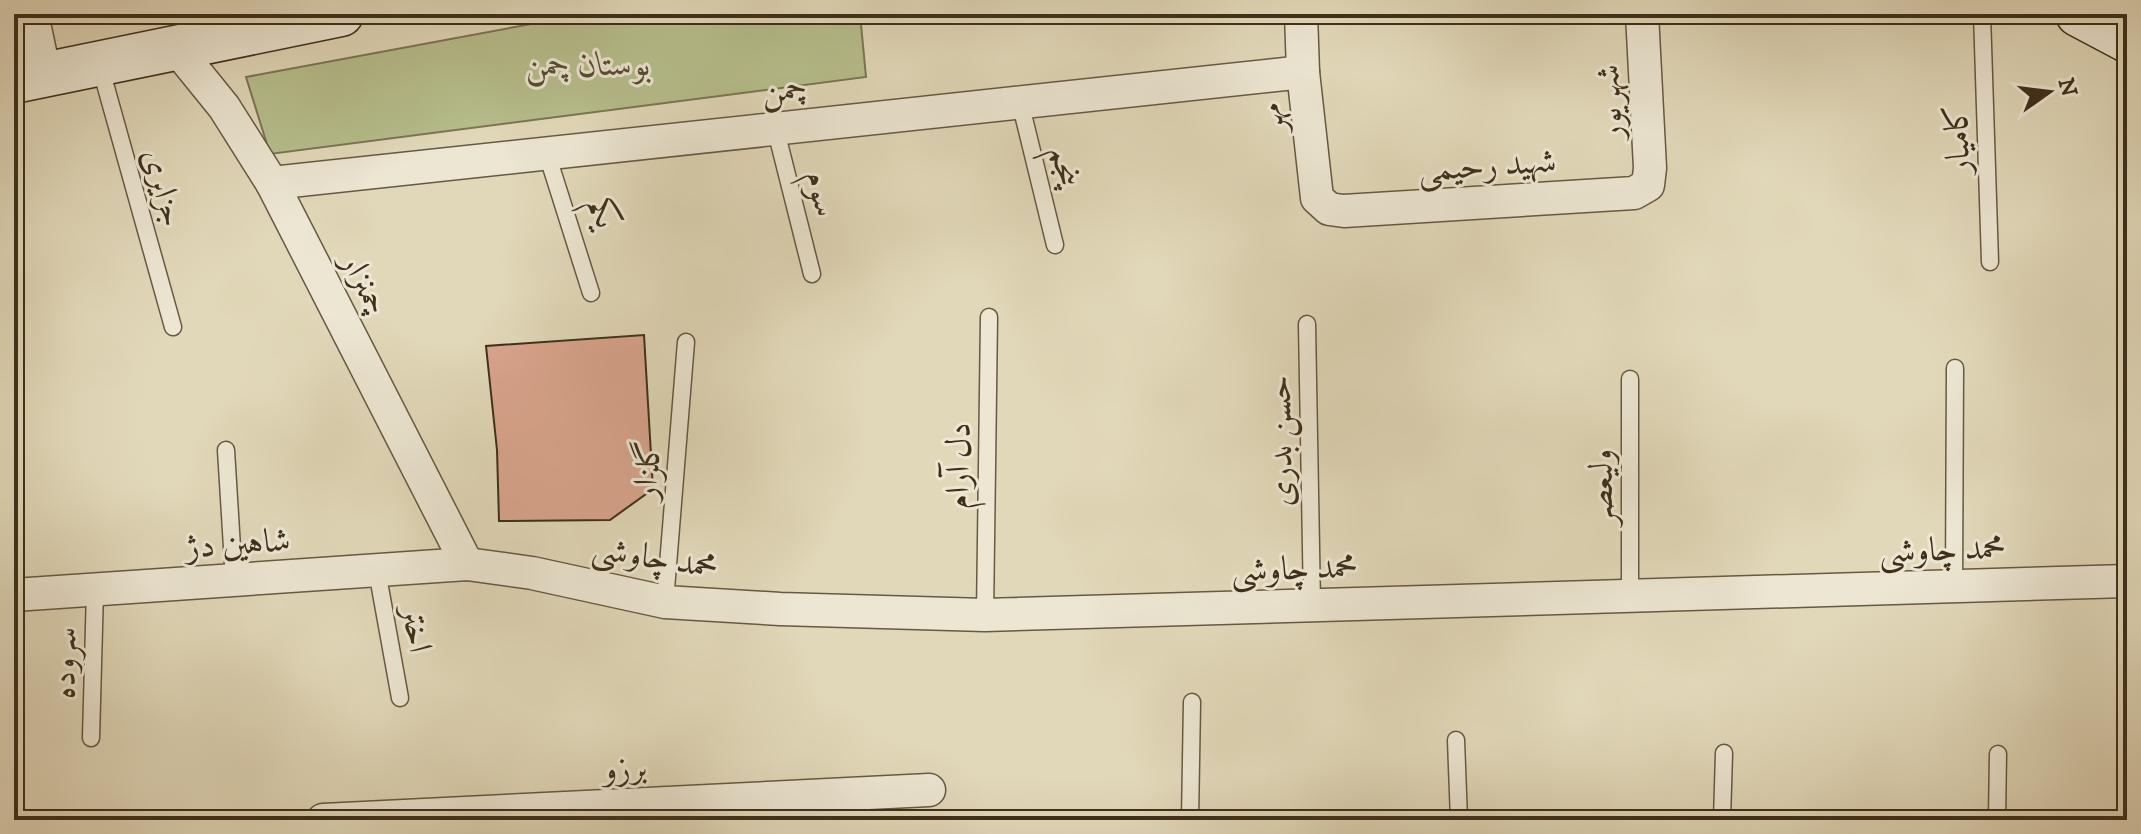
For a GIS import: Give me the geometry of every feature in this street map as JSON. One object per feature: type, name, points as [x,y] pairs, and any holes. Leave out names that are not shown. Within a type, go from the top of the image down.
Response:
[{"type":"street","points":[[32,14],[29,78],[341,14]]},
{"type":"street","name":"مهر","points":[[1301,14],[1303,72],[1317,198],[1329,209]]},
{"type":"street","name":"شهریور","points":[[1642,14],[1650,168],[1648,185]]},
{"type":"street","points":[[2078,14],[2127,40]]},
{"type":"street","name":"چمنزار","points":[[177,49],[224,107],[272,183],[467,564]]},
{"type":"street","name":"چمن","points":[[272,183],[1303,72]]},
{"type":"street","name":"شهید رحیمی","points":[[1329,209],[1344,211],[1634,193],[1648,185]]},
{"type":"street","name":"شاهین دژ","points":[[14,595],[467,564]]},
{"type":"street","name":"محمد چاوشی","points":[[467,564],[532,573],[665,602],[985,615],[2127,581]]},
{"type":"street","name":"برزو","points":[[323,820],[816,808],[929,790]]},
{"type":"lane","name":"کامیار","points":[[1982,14],[1990,262]]},
{"type":"lane","name":"جزایری","points":[[100,64],[173,327]]},
{"type":"lane","name":"پنجم","points":[[1020,102],[1055,245]]},
{"type":"lane","name":"سوم","points":[[775,127],[812,274]]},
{"type":"lane","name":"یکم","points":[[547,154],[591,293]]},
{"type":"lane","name":"دل‌ آرام","points":[[985,615],[989,317]]},
{"type":"lane","name":"حسن بدری","points":[[1307,324],[1312,604]]},
{"type":"lane","name":"گلزار","points":[[665,602],[686,342]]},
{"type":"lane","points":[[1954,586],[1955,368]]},
{"type":"lane","name":"ولیعصر","points":[[1630,379],[1630,595]]},
{"type":"lane","points":[[226,450],[234,580]]},
{"type":"lane","name":"اختر","points":[[377,571],[400,698]]},
{"type":"lane","name":"سروده","points":[[91,738],[95,590]]},
{"type":"lane","points":[[1190,820],[1192,702]]},
{"type":"lane","points":[[1456,740],[1459,820]]},
{"type":"lane","points":[[1722,820],[1724,753]]},
{"type":"lane","points":[[1997,820],[1998,754]]},
{"type":"green space","name":"بوستان چمن","points":[[585,14],[860,14],[866,77],[270,154],[246,77]]},
{"type":"building","points":[[644,335],[653,489],[610,520],[499,521],[497,450],[486,346]]}]
